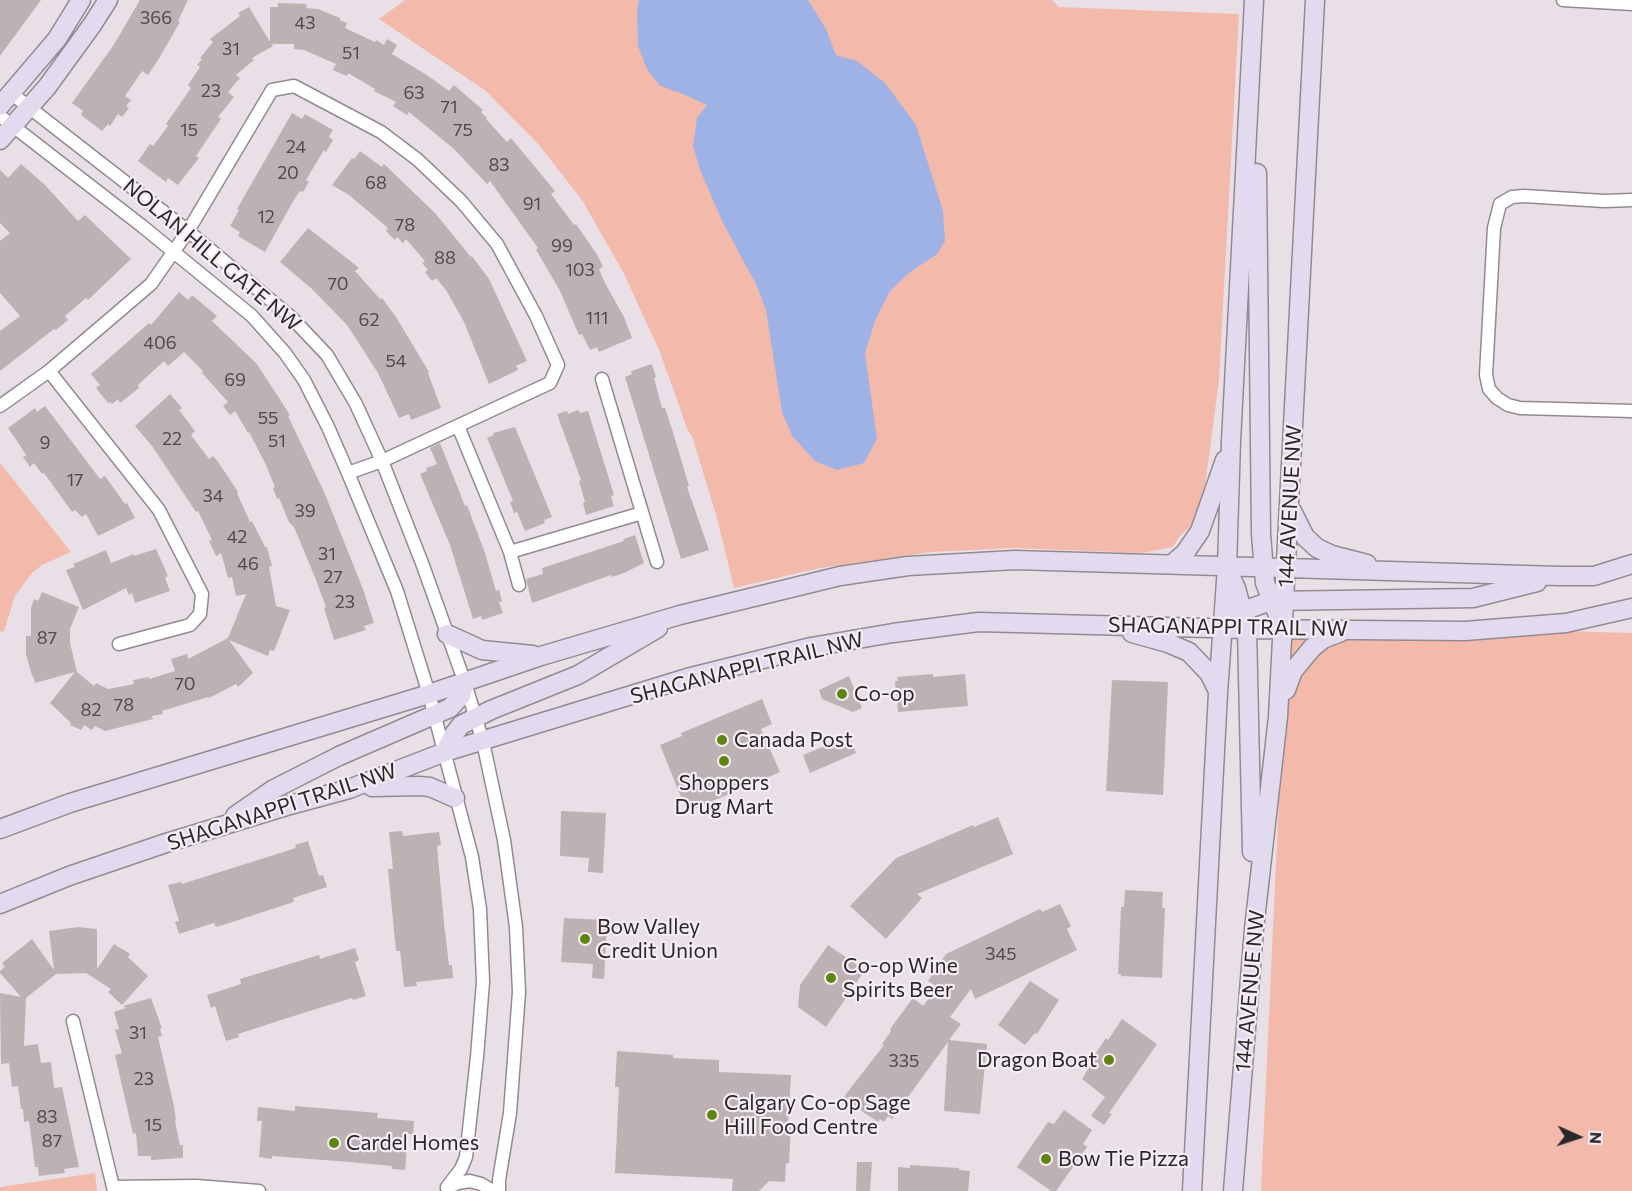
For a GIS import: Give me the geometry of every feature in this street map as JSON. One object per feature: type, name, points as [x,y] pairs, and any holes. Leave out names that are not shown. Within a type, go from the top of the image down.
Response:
[{"type":"main road","points":[[6,100],[57,39],[81,0]]},
{"type":"main road","points":[[4,127],[29,109],[86,34],[108,0]]},
{"type":"main road","points":[[1192,1191],[1218,693],[1227,567],[1231,441],[1254,0]]},
{"type":"main road","points":[[1254,0],[1261,534],[1263,568],[1278,601]]},
{"type":"main road","name":"144 AVENUE NW","points":[[1233,1191],[1254,929],[1278,717],[1284,629],[1278,601],[1286,569],[1290,507],[1316,0]]},
{"type":"main road","points":[[1173,564],[1185,553],[1200,531],[1231,441]]},
{"type":"main road","points":[[1290,507],[1305,537],[1317,548],[1332,555],[1398,571]]},
{"type":"main road","points":[[0,829],[70,803],[465,683],[541,656],[680,615],[840,576],[908,566],[1015,560],[1560,576],[1594,576],[1632,564]]},
{"type":"main road","points":[[1227,567],[1245,621],[1254,929]]},
{"type":"main road","points":[[1245,621],[1278,601],[1473,598],[1560,576]]},
{"type":"main road","name":"SHAGANAPPI TRAIL NW","points":[[0,904],[69,876],[221,825],[349,789],[445,752],[687,678],[811,647],[892,633],[978,622],[1222,628],[1245,621],[1284,629],[1465,631],[1554,624],[1632,608]]},
{"type":"main road","points":[[445,752],[461,725],[578,675],[680,615]]},
{"type":"main road","points":[[1089,624],[1131,632],[1189,652],[1209,673],[1218,693]]},
{"type":"main road","points":[[1278,717],[1293,671],[1300,660],[1323,639],[1347,630]]},
{"type":"main road","points":[[447,634],[482,650],[541,656]]},
{"type":"main road","points":[[221,825],[284,784],[339,756],[450,708],[461,696],[465,683]]},
{"type":"main road","points":[[349,789],[397,785],[419,786],[430,787],[455,798]]},
{"type":"main road","points":[[1180,1191],[1193,1156]]},
{"type":"street","points":[[1563,0],[1632,4]]},
{"type":"street","points":[[0,406],[49,371],[151,284],[188,231],[273,90],[294,86],[381,132],[418,160],[461,201],[497,244],[536,316],[558,365],[550,383],[382,461],[348,473]]},
{"type":"street","name":"NOLAN HILL GATE NW","points":[[6,100],[29,109],[188,231],[292,318],[327,355],[356,404],[382,461],[422,562],[476,717],[504,840],[516,927],[519,992],[510,1113],[498,1180],[499,1191]]},
{"type":"street","name":"NOLAN HILL GATE NW","points":[[4,127],[142,226],[252,316],[285,353],[304,380],[348,473],[397,591],[429,694],[472,857],[479,898],[483,982],[466,1157],[461,1170],[445,1189]]},
{"type":"street","points":[[1632,200],[1604,201],[1524,196],[1512,197],[1500,204],[1494,228],[1486,375],[1489,389],[1497,398],[1508,405],[1520,408],[1632,411]]},
{"type":"street","points":[[49,371],[159,510],[202,594],[200,614],[190,625],[119,644]]},
{"type":"street","points":[[602,379],[657,562]]},
{"type":"street","points":[[458,426],[510,552],[519,585]]},
{"type":"street","points":[[510,552],[642,513]]},
{"type":"street","points":[[73,1022],[114,1189],[196,1186],[259,1191]]},
{"type":"street","points":[[445,1189],[470,1181],[493,1191]]},
{"type":"shaded area","points":[[405,0],[1052,0],[1059,7],[1239,14],[1219,380],[1204,494],[1196,521],[1179,537],[1173,547],[1141,553],[1014,548],[932,552],[820,568],[734,588],[717,518],[692,436],[688,431],[660,352],[623,272],[582,200],[539,145],[486,91],[379,19]]},
{"type":"shaded area","points":[[0,463],[71,552],[42,565],[32,573],[15,596],[4,631],[0,632]]},
{"type":"shaded area","points":[[1287,623],[1632,633],[1632,1191],[1261,1191]]},
{"type":"shaded area","points":[[95,1173],[97,1191],[0,1191],[0,1187]]},
{"type":"water","points":[[639,0],[808,0],[826,29],[836,55],[857,61],[885,83],[916,125],[943,211],[945,241],[937,254],[909,273],[890,291],[875,321],[865,353],[877,439],[864,463],[837,470],[815,461],[792,436],[782,412],[766,310],[756,284],[723,223],[700,170],[693,146],[697,118],[707,105],[660,86],[647,69],[638,46]]},
{"type":"building","points":[[0,0],[41,0],[0,56]]},
{"type":"building","points":[[140,0],[188,0],[178,21],[180,22],[158,60],[148,75],[142,71],[125,96],[131,100],[126,106],[129,108],[122,117],[118,114],[110,126],[108,124],[102,131],[81,115],[83,111],[72,103],[113,46]]},
{"type":"building","points":[[278,3],[307,4],[306,8],[318,9],[340,18],[347,23],[345,28],[375,42],[376,40],[384,45],[387,39],[397,45],[392,54],[449,91],[454,85],[483,110],[481,112],[486,119],[507,142],[511,138],[555,191],[551,194],[598,256],[603,267],[599,269],[624,317],[632,338],[599,352],[597,347],[590,350],[582,334],[579,335],[559,289],[536,250],[538,248],[490,181],[487,184],[454,149],[409,112],[407,115],[393,106],[396,102],[374,91],[375,89],[348,73],[347,76],[333,70],[336,64],[304,50],[294,49],[294,44],[272,44],[273,46],[252,58],[254,60],[236,75],[240,78],[228,92],[234,97],[218,117],[221,119],[196,156],[199,158],[178,185],[168,178],[166,182],[138,161],[150,144],[153,146],[168,126],[166,124],[191,88],[188,85],[200,67],[197,65],[202,59],[200,58],[213,42],[210,39],[240,16],[238,13],[249,7],[270,42],[270,7],[278,7]]},
{"type":"building","points":[[292,113],[302,119],[305,114],[333,130],[329,137],[333,140],[326,152],[324,150],[306,180],[309,182],[292,203],[265,252],[238,236],[240,232],[230,226],[239,210],[237,209]]},
{"type":"building","points":[[360,151],[382,167],[384,164],[435,213],[489,279],[527,361],[516,366],[518,370],[489,384],[464,322],[446,290],[436,278],[432,281],[425,272],[428,270],[422,263],[425,261],[406,239],[403,243],[397,237],[395,240],[386,231],[388,228],[349,195],[332,185]]},
{"type":"building","points":[[21,164],[44,184],[78,221],[85,215],[131,259],[88,300],[86,298],[65,316],[68,320],[0,371],[0,331],[20,316],[0,293],[0,241],[10,233],[0,223],[0,170],[8,178]]},
{"type":"building","points":[[308,228],[359,268],[355,271],[380,299],[382,298],[429,372],[441,408],[411,420],[409,414],[399,418],[378,373],[347,325],[312,289],[280,262]]},
{"type":"building","points":[[179,292],[188,300],[192,295],[217,316],[212,321],[257,364],[290,415],[288,416],[325,494],[363,589],[374,623],[364,626],[366,630],[334,640],[324,608],[326,607],[314,575],[294,527],[289,522],[279,498],[277,499],[266,465],[249,432],[235,411],[230,415],[223,406],[228,402],[184,352],[168,366],[164,361],[138,385],[139,388],[120,403],[118,399],[112,404],[108,403],[96,388],[100,385],[91,374],[149,323],[151,325]]},
{"type":"building","points":[[652,364],[662,408],[665,408],[672,429],[689,486],[687,487],[709,550],[681,559],[625,377],[632,374],[631,371]]},
{"type":"building","points":[[170,394],[182,408],[179,410],[195,431],[191,435],[209,459],[213,456],[219,463],[238,492],[250,522],[252,521],[267,547],[272,566],[269,567],[276,606],[290,610],[274,651],[270,650],[268,656],[229,640],[253,673],[238,687],[236,684],[209,698],[162,711],[163,714],[152,716],[153,719],[105,731],[95,726],[92,730],[84,725],[81,730],[70,725],[71,723],[50,703],[75,672],[35,683],[32,676],[26,654],[26,636],[31,636],[31,608],[34,599],[38,601],[42,592],[79,607],[70,629],[70,643],[77,672],[94,686],[96,683],[108,689],[134,684],[133,680],[149,677],[149,679],[175,671],[171,659],[187,654],[188,659],[228,638],[246,594],[236,596],[232,577],[228,578],[221,553],[216,556],[209,541],[212,540],[198,511],[196,512],[152,446],[135,426]]},
{"type":"building","points":[[45,406],[100,479],[105,476],[125,504],[127,503],[135,518],[98,536],[86,514],[82,517],[75,510],[72,512],[44,473],[42,474],[34,463],[30,467],[23,457],[26,455],[8,428],[35,408],[37,412]]},
{"type":"building","points":[[578,410],[580,413],[588,411],[614,495],[611,496],[614,506],[586,515],[579,481],[581,480],[557,414],[567,411],[568,414]]},
{"type":"building","points":[[515,427],[552,517],[544,520],[545,523],[525,531],[517,512],[514,513],[510,502],[513,501],[487,438],[494,435],[493,433]]},
{"type":"building","points":[[440,443],[465,506],[467,505],[496,591],[499,590],[502,601],[499,602],[503,613],[482,620],[481,616],[473,619],[450,545],[420,474],[427,471],[426,468],[437,464],[430,448]]},
{"type":"building","points":[[635,535],[644,563],[624,573],[612,577],[611,575],[532,603],[526,579],[543,574],[542,568],[624,541],[623,539]]},
{"type":"building","points":[[156,549],[168,576],[165,578],[170,591],[135,603],[132,593],[129,595],[126,588],[83,610],[66,570],[75,567],[73,564],[106,550],[111,563]]},
{"type":"building","points":[[933,674],[933,677],[965,674],[968,706],[898,712],[895,681],[898,681],[897,677]]},
{"type":"building","points":[[849,676],[862,708],[853,712],[822,699],[819,690]]},
{"type":"building","points":[[1112,680],[1168,682],[1163,795],[1106,791]]},
{"type":"building","points":[[762,699],[772,724],[761,729],[780,772],[687,812],[660,745],[682,736],[681,733]]},
{"type":"building","points":[[849,736],[856,753],[810,773],[803,755]]},
{"type":"building","points":[[561,811],[606,813],[603,873],[588,872],[589,858],[560,856]]},
{"type":"building","points":[[998,817],[1013,854],[917,894],[922,898],[886,939],[850,906],[896,858],[973,825],[974,827]]},
{"type":"building","points":[[402,831],[403,836],[439,832],[441,845],[437,846],[444,923],[449,965],[452,965],[453,978],[416,982],[417,986],[404,987],[400,951],[396,951],[388,869],[393,869],[389,832]]},
{"type":"building","points":[[308,841],[319,876],[323,875],[327,887],[293,898],[294,902],[226,924],[216,927],[214,923],[179,934],[175,922],[179,921],[168,885],[181,882],[182,884],[296,848],[295,845]]},
{"type":"building","points":[[1125,890],[1163,892],[1162,908],[1165,908],[1162,978],[1118,974],[1121,907],[1124,907]]},
{"type":"building","points":[[1060,904],[1071,926],[1067,929],[1077,950],[975,999],[971,989],[950,1017],[961,1024],[949,1040],[987,1044],[980,1114],[944,1111],[948,1042],[892,1119],[888,1116],[884,1122],[880,1119],[878,1122],[843,1098],[884,1045],[882,1044],[891,1031],[890,1029],[913,998],[923,1006],[937,987],[928,981],[946,954],[1040,909],[1042,912]]},
{"type":"building","points":[[564,918],[607,920],[604,979],[592,978],[593,964],[561,962]]},
{"type":"building","points":[[78,927],[97,929],[97,969],[114,944],[130,954],[128,957],[148,976],[122,1005],[108,992],[111,989],[86,973],[56,974],[26,998],[24,1046],[38,1044],[41,1063],[51,1062],[54,1088],[62,1087],[79,1167],[64,1169],[65,1173],[39,1176],[38,1167],[35,1167],[29,1121],[24,1122],[18,1086],[12,1087],[9,1063],[1,1064],[0,993],[21,997],[0,971],[5,967],[2,963],[32,939],[54,970],[49,931]]},
{"type":"building","points":[[828,945],[865,970],[826,1027],[798,1007],[800,985]]},
{"type":"building","points":[[355,948],[359,960],[355,962],[366,996],[300,1014],[238,1034],[239,1037],[226,1041],[215,1006],[211,1008],[207,995],[241,984],[240,979],[319,955],[320,959]]},
{"type":"building","points":[[1030,981],[1059,1000],[1037,1034],[1035,1033],[1025,1045],[998,1025]]},
{"type":"building","points":[[151,998],[162,1028],[160,1029],[162,1036],[158,1037],[174,1106],[180,1145],[183,1145],[183,1158],[151,1160],[151,1156],[138,1156],[136,1133],[133,1134],[115,1055],[122,1053],[115,1030],[119,1029],[114,1012],[126,1008],[123,1006]]},
{"type":"building","points":[[1122,1019],[1157,1044],[1109,1113],[1112,1114],[1104,1125],[1091,1116],[1105,1097],[1082,1079],[1091,1064],[1089,1063]]},
{"type":"building","points":[[617,1051],[673,1055],[673,1058],[719,1060],[719,1072],[791,1075],[788,1127],[791,1127],[789,1163],[786,1163],[785,1182],[769,1181],[759,1191],[732,1191],[733,1179],[615,1173],[619,1087],[615,1087]]},
{"type":"building","name":"Cardel Homes","points":[[295,1106],[378,1113],[377,1118],[414,1121],[413,1134],[408,1134],[405,1170],[392,1169],[392,1166],[349,1162],[259,1157],[262,1121],[257,1121],[258,1107],[295,1111]]},
{"type":"building","points":[[1064,1110],[1092,1130],[1083,1144],[1087,1147],[1056,1191],[1051,1191],[1017,1167],[1048,1122],[1054,1124]]},
{"type":"building","points":[[857,1162],[872,1162],[870,1191],[856,1191]]},
{"type":"building","points":[[910,1165],[959,1168],[959,1170],[970,1171],[968,1191],[898,1191],[898,1167],[910,1168]]},
{"type":"place","name":"Co-op","points":[[842,694]]},
{"type":"place","name":"Canada Post","points":[[722,740]]},
{"type":"place","name":"Shoppers Drug Mart","points":[[724,761]]},
{"type":"place","name":"Bow Valley Credit Union","points":[[585,939]]},
{"type":"place","name":"Co-op Wine Spirits Beer","points":[[831,978]]},
{"type":"place","name":"Dragon Boat","points":[[1109,1060]]},
{"type":"place","name":"Calgary Co-op Sage Hill Food Centre","points":[[712,1115]]},
{"type":"place","name":"Cardel Homes","points":[[334,1143]]},
{"type":"place","name":"Bow Tie Pizza","points":[[1046,1159]]}]
